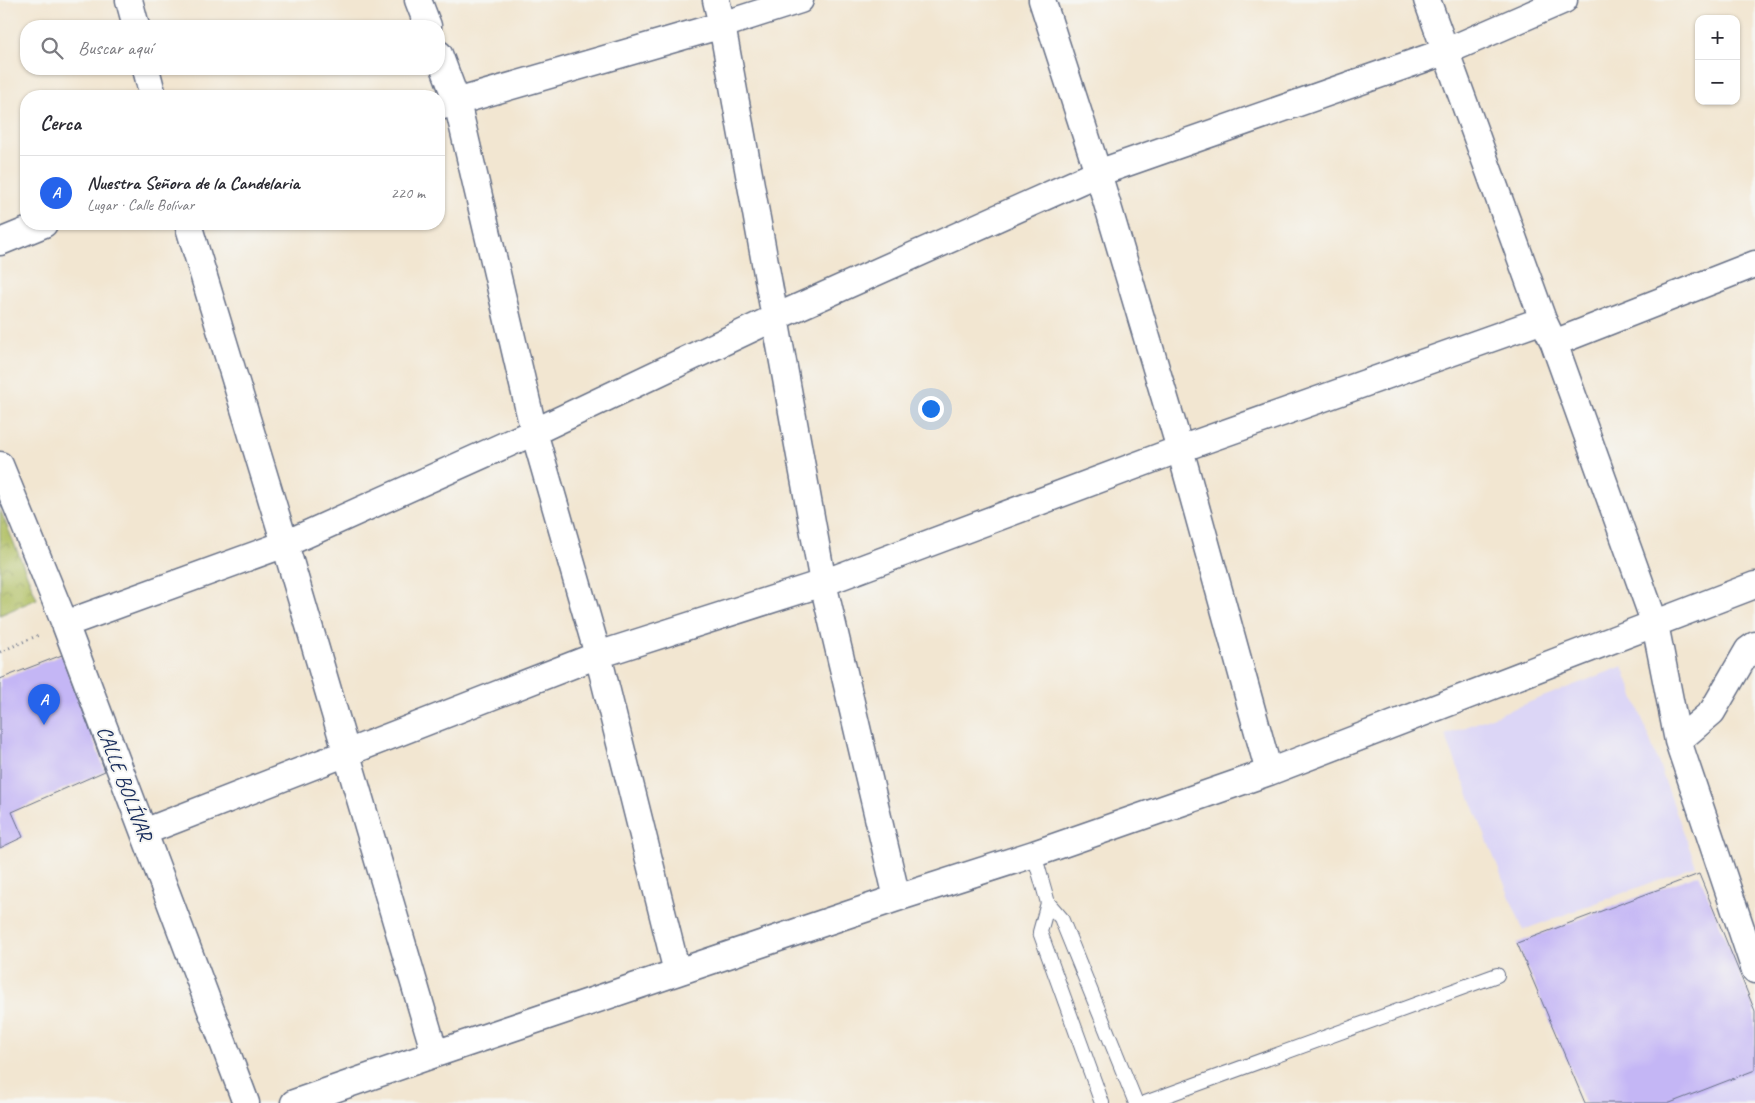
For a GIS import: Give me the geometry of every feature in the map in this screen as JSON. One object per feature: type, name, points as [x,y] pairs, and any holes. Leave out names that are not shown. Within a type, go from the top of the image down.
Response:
[{"type":"street","points":[[129,0],[134,20]]},
{"type":"street","points":[[418,0],[426,20]]},
{"type":"street","points":[[716,0],[776,317],[823,583],[897,898]]},
{"type":"street","points":[[448,105],[722,26],[800,0]]},
{"type":"street","points":[[1042,0],[1098,173],[1180,449],[1269,772]]},
{"type":"street","points":[[1427,0],[1543,320],[1554,343],[1655,624],[1678,741],[1755,970]]},
{"type":"street","points":[[64,624],[285,544],[534,432],[776,317],[1098,173],[1447,51],[1564,0]]},
{"type":"street","points":[[148,75],[151,90]]},
{"type":"street","points":[[443,75],[448,105],[534,432],[598,655],[677,972]]},
{"type":"street","points":[[0,242],[29,230]]},
{"type":"street","points":[[190,230],[285,544],[435,1054]]},
{"type":"street","points":[[1554,343],[1755,264]]},
{"type":"street","points":[[144,832],[598,655],[823,583],[1180,449],[1543,320]]},
{"type":"street","name":"CALLE BOLÍVAR","points":[[0,465],[64,624],[246,1103]]},
{"type":"street","points":[[294,1103],[677,972],[1034,854],[1269,772],[1755,585]]},
{"type":"street","points":[[1678,741],[1712,712],[1748,650],[1755,646]]},
{"type":"lane","points":[[1034,854],[1048,903],[1061,918],[1136,1103]]},
{"type":"lane","points":[[1048,903],[1040,932],[1102,1103]]},
{"type":"lane","points":[[1145,1103],[1497,975]]},
{"type":"path","points":[[0,652],[64,624]]},
{"type":"shaded area","points":[[1623,666],[1696,866],[1523,930],[1445,735]]},
{"type":"shaded area","points":[[1755,1067],[1755,1103],[1668,1103]]},
{"type":"green space","points":[[0,509],[37,599],[0,615]]},
{"type":"building","points":[[62,655],[105,771],[12,812],[23,837],[0,848],[0,679]]},
{"type":"building","points":[[1699,874],[1755,1011],[1755,1070],[1670,1103],[1585,1103],[1517,943]]},
{"type":"place","name":"Nuestra Señora de la Candelaria","points":[[44,725]]}]
